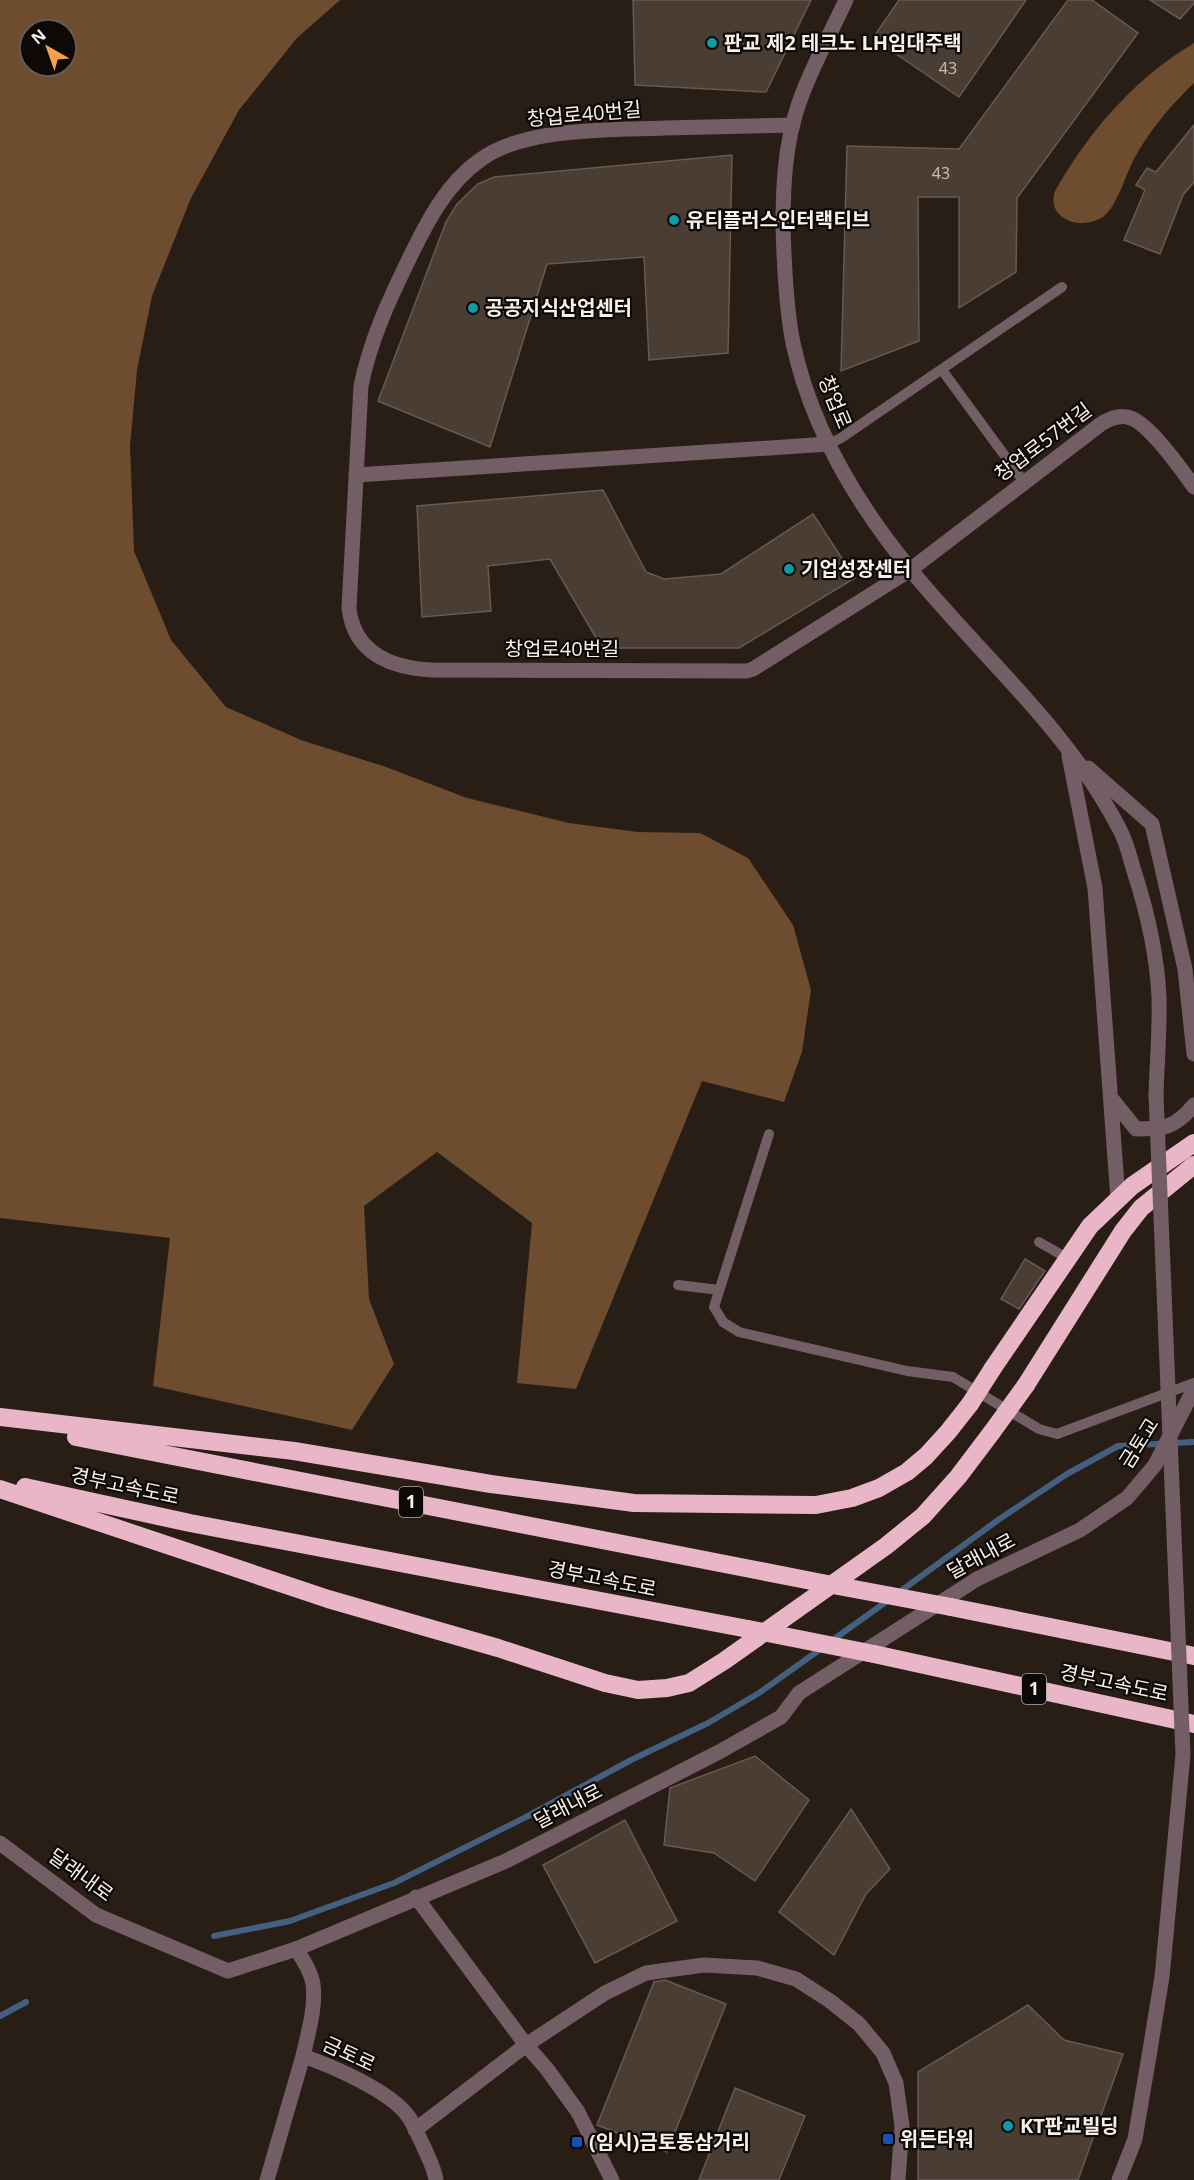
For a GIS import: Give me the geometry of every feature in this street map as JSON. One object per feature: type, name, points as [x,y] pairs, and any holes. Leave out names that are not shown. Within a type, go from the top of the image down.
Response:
[{"type":"highway","points":[[0,1419],[294,1451],[491,1484],[634,1503],[816,1505],[852,1498],[870,1492],[907,1472],[926,1456],[969,1404],[1090,1226],[1132,1186],[1194,1143]]},
{"type":"highway","points":[[0,1489],[328,1599],[498,1648],[605,1683],[638,1690],[689,1683],[724,1661],[886,1546],[923,1516],[958,1477],[1026,1385],[1123,1231],[1141,1208],[1194,1165]]},
{"type":"highway","name":"경부고속도로","points":[[0,1419],[1194,1656]]},
{"type":"highway","name":"경부고속도로","points":[[0,1482],[190,1523],[874,1654],[1194,1724]]},
{"type":"street","name":"창업로","points":[[846,0],[804,89],[793,125],[786,164],[783,215],[784,257],[792,340],[813,408],[856,495],[910,570],[1034,708],[1068,750]]},
{"type":"street","name":"창업로40번길","points":[[793,125],[615,130],[564,134],[519,141],[493,151],[479,160],[460,178],[436,208],[420,236],[385,311],[368,356],[361,386],[349,601],[350,619],[356,634],[373,652],[390,663],[408,668],[749,671],[910,570]]},
{"type":"street","name":"창업로57번길","points":[[910,570],[1113,417],[1127,417],[1137,421],[1176,462],[1194,487]]},
{"type":"street","points":[[356,475],[829,444]]},
{"type":"street","points":[[1068,750],[1152,824],[1185,969],[1194,1054]]},
{"type":"street","points":[[1068,750],[1093,783],[1122,833],[1140,888],[1150,931],[1159,996],[1156,1095],[1183,1755],[1162,1977],[1134,2139],[1119,2180]]},
{"type":"street","points":[[1068,750],[1095,888],[1118,1199]]},
{"type":"street","points":[[1111,1098],[1136,1129],[1161,1129],[1184,1117],[1194,1105]]},
{"type":"street","name":"금토교","points":[[1127,1498],[1155,1465],[1194,1389]]},
{"type":"street","name":"달래내로","points":[[0,1843],[96,1915],[228,1971],[296,1949],[506,1861],[719,1752],[781,1717],[799,1693],[977,1579],[1080,1530],[1127,1498]]},
{"type":"street","points":[[416,1897],[578,2112],[612,2180]]},
{"type":"street","name":"금토로","points":[[296,1949],[305,1962],[313,1983],[312,2014],[303,2056],[333,2066],[385,2096],[408,2115],[434,2169],[436,2180]]},
{"type":"street","points":[[415,2130],[526,2045],[605,1993],[646,1973],[704,1965],[757,1968],[796,1979],[830,2001],[859,2024],[883,2053],[896,2083],[902,2126],[898,2180]]},
{"type":"street","points":[[267,2180],[303,2056]]},
{"type":"lane","points":[[829,444],[1062,287]]},
{"type":"lane","points":[[942,370],[1024,482]]},
{"type":"lane","points":[[769,1134],[714,1307],[723,1322],[739,1332],[907,1371],[954,1377],[1040,1429],[1057,1434],[1194,1383]]},
{"type":"lane","points":[[1039,1242],[1067,1258]]},
{"type":"lane","points":[[678,1285],[719,1290]]},
{"type":"shaded area","points":[[0,0],[340,0],[297,38],[239,110],[191,198],[152,296],[137,370],[130,446],[134,551],[171,640],[226,707],[301,740],[386,767],[467,798],[569,823],[638,832],[700,833],[748,858],[793,925],[811,990],[802,1052],[784,1102],[702,1081],[576,1389],[517,1383],[532,1223],[437,1152],[364,1206],[369,1299],[394,1364],[352,1430],[153,1386],[170,1238],[0,1218]]},
{"type":"shaded area","points":[[1194,43],[1194,83],[1146,138],[1109,211],[1099,219],[1088,223],[1077,223],[1061,216],[1054,204],[1055,191],[1083,147],[1133,90],[1172,57]]},
{"type":"building","name":"판교 제2 테크노 LH임대주택","points":[[633,0],[811,0],[766,92],[635,85]]},
{"type":"building","points":[[899,0],[1026,0],[959,97],[873,38]]},
{"type":"building","points":[[1068,0],[1092,0],[1138,33],[1017,198],[1016,272],[959,308],[959,197],[918,197],[919,341],[841,371],[847,146],[959,149]]},
{"type":"building","points":[[1150,0],[1194,0],[1194,3],[1180,19]]},
{"type":"building","points":[[1194,125],[1194,182],[1183,195],[1160,254],[1124,240],[1145,190],[1136,185],[1147,168],[1156,172]]},
{"type":"building","name":"공공지식산업센터","points":[[732,155],[728,353],[649,360],[644,257],[547,264],[490,447],[378,401],[446,222],[457,204],[478,184],[494,177]]},
{"type":"building","name":"기업성장센터","points":[[603,490],[646,572],[664,579],[721,574],[813,514],[855,578],[739,648],[602,648],[550,559],[488,566],[491,611],[422,617],[417,506]]},
{"type":"building","points":[[1025,1259],[1045,1271],[1019,1309],[1001,1299]]},
{"type":"building","points":[[755,1756],[809,1800],[755,1881],[714,1853],[664,1845],[670,1788]]},
{"type":"building","points":[[851,1809],[890,1869],[866,1894],[834,1955],[779,1912]]},
{"type":"building","points":[[625,1820],[677,1921],[595,1963],[543,1865]]},
{"type":"building","points":[[665,1980],[726,2004],[667,2152],[597,2125],[654,1982]]},
{"type":"building","name":"KT판교빌딩","points":[[1028,2005],[1064,2040],[1123,2054],[1078,2180],[918,2180],[918,2072]]},
{"type":"building","points":[[735,2088],[805,2116],[779,2180],[699,2180]]},
{"type":"waterway","points":[[898,1593],[998,1520],[1067,1474],[1118,1446],[1194,1442]]},
{"type":"waterway","points":[[830,1642],[890,1599]]},
{"type":"waterway","points":[[214,1936],[290,1921],[394,1883],[528,1816],[631,1760],[708,1723],[759,1693],[822,1648]]},
{"type":"waterway","points":[[0,2016],[26,2002]]},
{"type":"place","name":"판교 제2 테크노 LH임대주택","points":[[712,43]]},
{"type":"place","name":"유티플러스인터랙티브","points":[[674,220]]},
{"type":"place","name":"공공지식산업센터","points":[[473,308]]},
{"type":"place","name":"기업성장센터","points":[[789,569]]},
{"type":"place","name":"KT판교빌딩","points":[[1008,2126]]},
{"type":"place","name":"위든타워","points":[[888,2139]]},
{"type":"place","name":"(임시)금토동삼거리","points":[[577,2142]]}]
